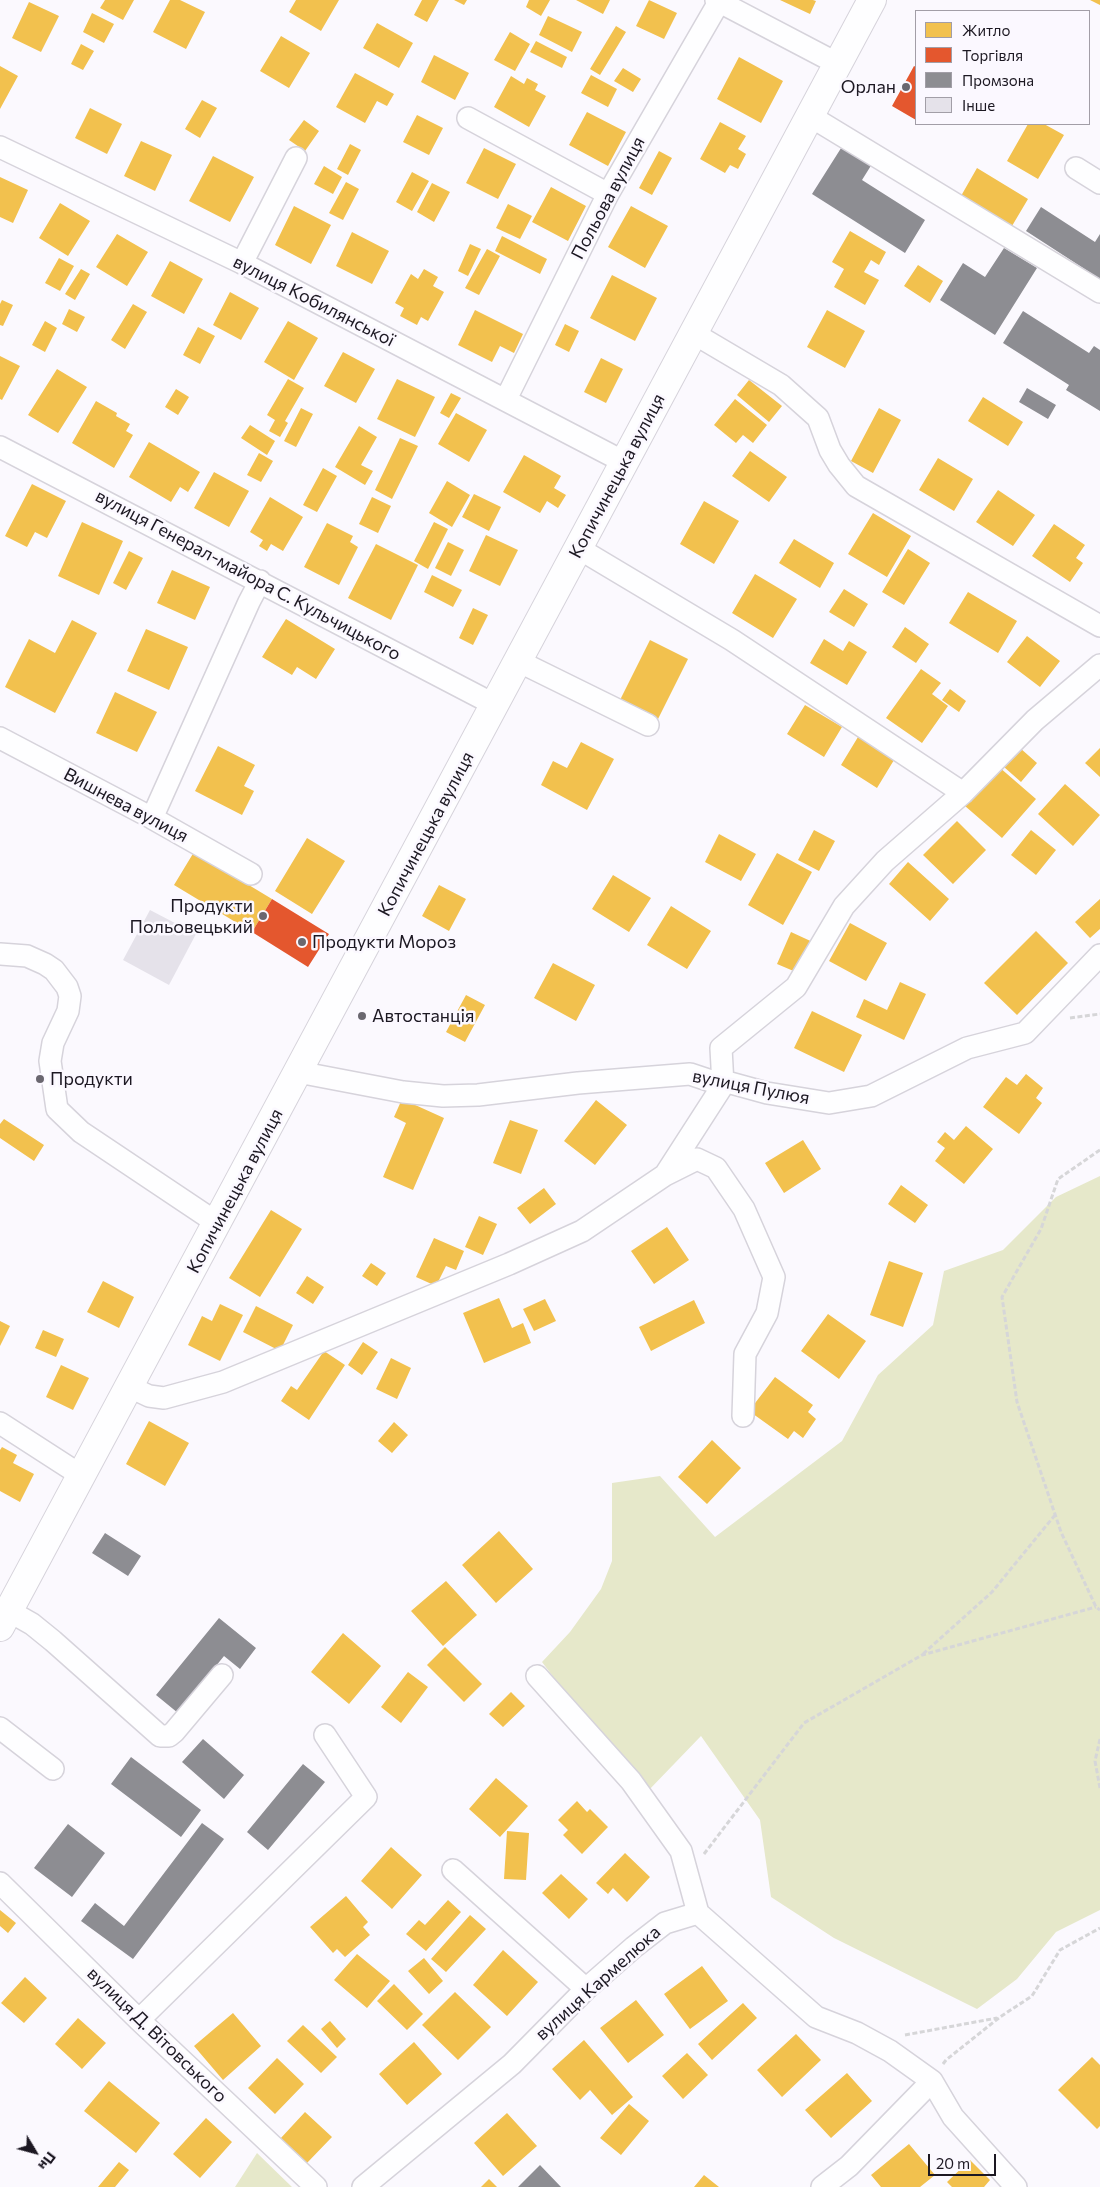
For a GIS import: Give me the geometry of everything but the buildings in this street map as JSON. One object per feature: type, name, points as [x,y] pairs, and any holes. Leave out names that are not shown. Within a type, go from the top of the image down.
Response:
[{"type":"main road","name":"Копичинецька вулиця","points":[[4,1619],[872,0]]},
{"type":"street","points":[[718,1],[838,64]]},
{"type":"street","name":"Польова вулиця","points":[[506,399],[608,194],[718,1]]},
{"type":"street","points":[[810,116],[1100,292]]},
{"type":"street","points":[[468,118],[608,194]]},
{"type":"street","name":"вулиця Кобилянської","points":[[0,147],[242,264],[506,399],[624,462]]},
{"type":"street","points":[[242,264],[296,158]]},
{"type":"street","points":[[1076,168],[1100,183]]},
{"type":"street","points":[[694,333],[782,385],[818,418],[830,450],[856,486],[1100,626]]},
{"type":"street","name":"вулиця Генерал-майора С. Кульчицького","points":[[0,447],[495,705]]},
{"type":"street","points":[[578,548],[732,640],[963,793]]},
{"type":"street","points":[[152,818],[260,581]]},
{"type":"street","points":[[518,662],[648,725]]},
{"type":"street","points":[[665,1175],[723,1085],[721,1048],[796,987],[844,906],[885,861],[963,793],[1035,720],[1100,664]]},
{"type":"street","name":"Вишнева вулиця","points":[[0,738],[152,818],[251,874]]},
{"type":"street","points":[[0,954],[26,956],[45,964],[57,974],[70,996],[68,1011],[53,1043],[50,1061],[57,1109],[81,1132],[217,1223]]},
{"type":"street","name":"вулиця Пулюя","points":[[298,1072],[403,1092],[444,1096],[478,1095],[578,1083],[690,1074],[723,1085],[727,1082],[767,1092],[829,1102],[871,1096],[967,1048],[1025,1033],[1100,955]]},
{"type":"street","points":[[130,1387],[149,1396],[164,1398],[232,1379],[509,1264],[582,1230],[665,1175],[697,1159],[716,1168],[744,1209],[774,1277],[767,1314],[745,1354],[743,1416]]},
{"type":"street","points":[[0,1423],[82,1476]]},
{"type":"street","points":[[4,1619],[32,1624],[53,1640],[160,1736],[170,1736],[222,1675]]},
{"type":"street","points":[[537,1676],[631,1781],[681,1851],[698,1913],[816,2017],[857,2033],[890,2051],[932,2081],[953,2117],[1016,2187]]},
{"type":"street","points":[[0,1728],[53,1769]]},
{"type":"street","points":[[139,2020],[366,1797],[325,1735]]},
{"type":"street","points":[[453,1870],[586,1989]]},
{"type":"street","name":"вулиця Д. Вітовського","points":[[0,1883],[139,2020],[316,2187]]},
{"type":"street","name":"вулиця Кармелюка","points":[[363,2187],[512,2064],[586,1989],[665,1923],[698,1913]]},
{"type":"street","points":[[822,2187],[849,2166],[932,2081]]},
{"type":"path","points":[[1100,1150],[1058,1179],[1041,1229],[1002,1297],[1017,1402],[1061,1532],[1096,1607],[1100,1610]]},
{"type":"path","points":[[688,1874],[734,1817],[804,1723],[922,1655],[992,1592],[1055,1515]]},
{"type":"path","points":[[922,1655],[1096,1607]]},
{"type":"path","points":[[1100,1739],[1095,1761],[1100,1788]]},
{"type":"path","points":[[946,2060],[1000,2017],[1032,1996],[1060,1950],[1100,1928]]},
{"type":"path","points":[[902,2036],[1000,2017]]},
{"type":"green space","points":[[1100,1176],[1100,1910],[1056,1932],[1017,1979],[977,2009],[834,1938],[771,1897],[760,1820],[701,1736],[647,1792],[579,1711],[542,1662],[570,1632],[601,1589],[612,1561],[612,1483],[660,1476],[715,1537],[842,1441],[878,1375],[933,1325],[944,1271],[1003,1250],[1056,1197]]},
{"type":"green space","points":[[257,2153],[292,2187],[235,2187]]},
{"type":"place","name":"Орлан","points":[[906,87]]},
{"type":"place","name":"Продукти Польовецький","points":[[263,916]]},
{"type":"place","name":"Продукти Мороз","points":[[302,942]]},
{"type":"place","name":"Автостанція","points":[[362,1016]]},
{"type":"place","name":"Продукти","points":[[40,1079]]}]
